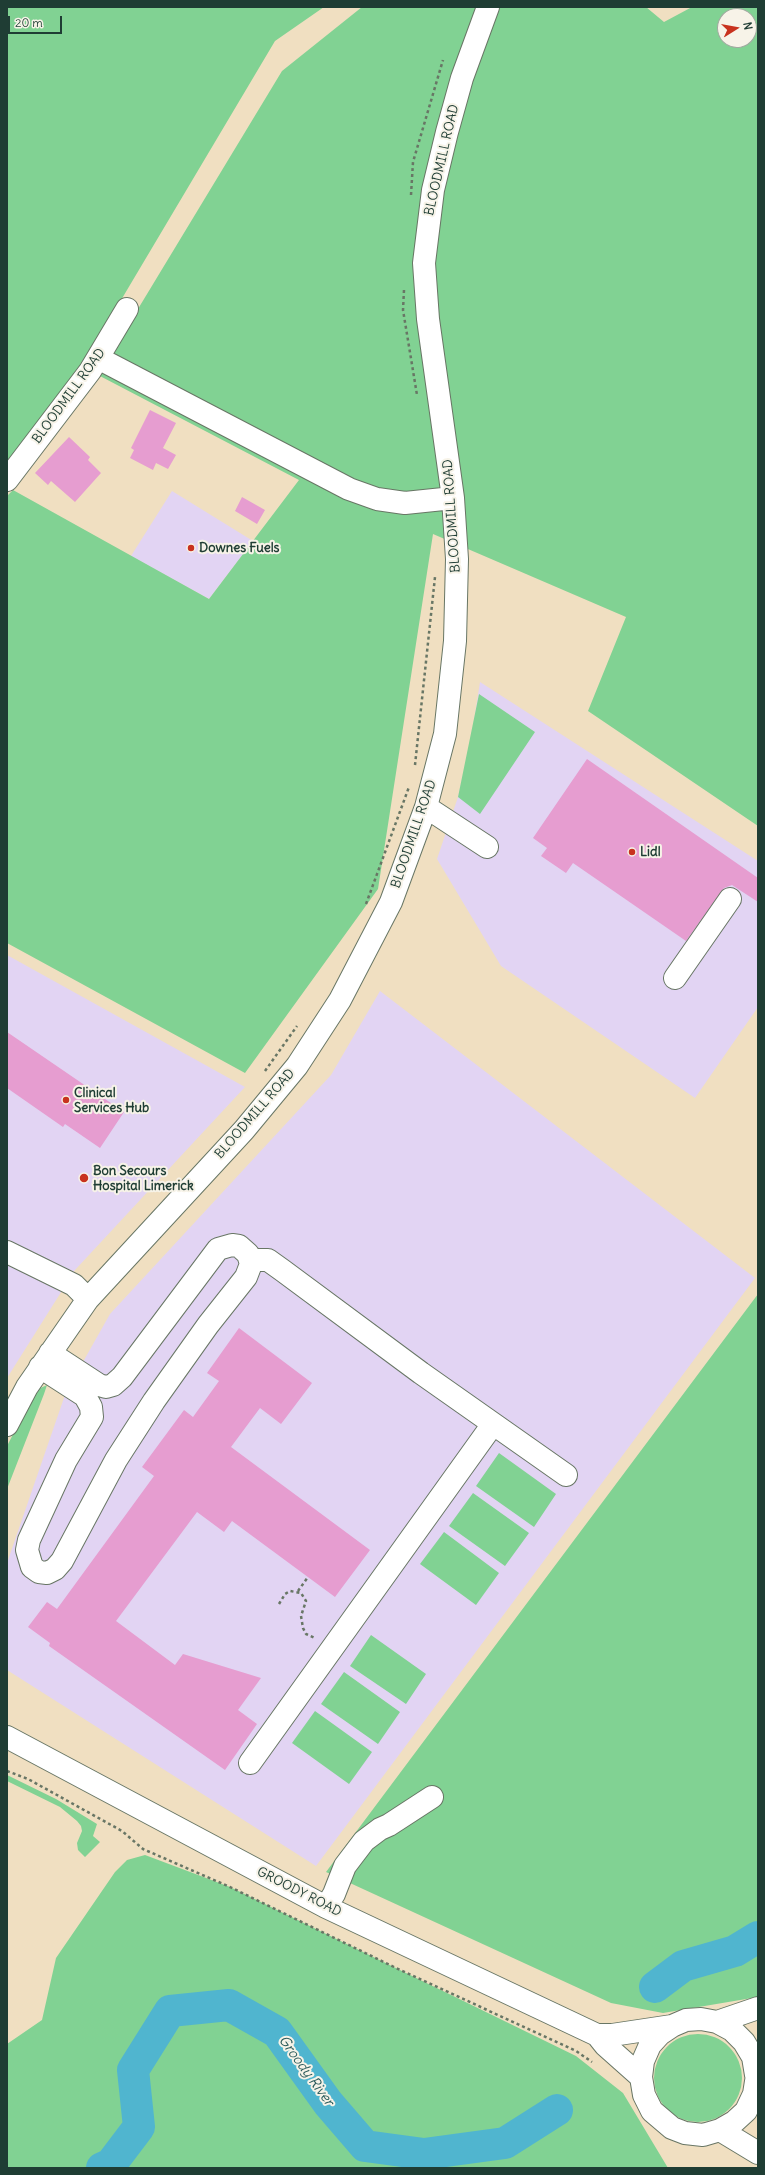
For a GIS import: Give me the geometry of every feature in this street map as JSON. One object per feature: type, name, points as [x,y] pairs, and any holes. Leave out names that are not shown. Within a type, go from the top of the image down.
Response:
[{"type":"street","name":"BLOODMILL ROAD","points":[[7,1425],[45,1360],[88,1299],[244,1130],[297,1066],[340,1000],[391,902],[426,807],[445,734],[455,641],[457,559],[453,498],[428,319],[424,263],[433,190],[447,132],[462,78],[488,7]]},
{"type":"street","name":"BLOODMILL ROAD","points":[[7,480],[98,358],[127,309]]},
{"type":"street","points":[[98,358],[349,489],[377,499],[405,503],[453,498]]},
{"type":"street","points":[[426,807],[487,847]]},
{"type":"street","points":[[675,978],[730,898]]},
{"type":"street","points":[[225,1245],[240,1246],[248,1254],[251,1264],[246,1277],[204,1331],[154,1401],[116,1460],[62,1561],[56,1569],[47,1572],[39,1572],[32,1567],[27,1550],[28,1545],[66,1460],[92,1416],[91,1407],[85,1396],[45,1360],[99,1385],[106,1387],[113,1385],[122,1377],[218,1249],[225,1245]]},
{"type":"street","points":[[7,1252],[74,1285],[88,1299]]},
{"type":"street","points":[[250,1260],[268,1260],[493,1424],[566,1474]]},
{"type":"street","points":[[250,1763],[493,1424]]},
{"type":"street","name":"GROODY ROAD","points":[[7,1738],[326,1907],[597,2034]]},
{"type":"street","points":[[326,1907],[334,1894],[345,1866],[364,1841],[380,1829],[389,1825],[432,1797]]},
{"type":"street","points":[[717,2022],[758,2008]]},
{"type":"street","points":[[702,2019],[717,2022],[732,2030],[744,2042],[753,2058],[756,2087],[746,2111],[734,2122],[720,2130],[703,2135],[685,2133],[672,2128],[661,2121],[652,2110],[644,2095],[641,2077],[643,2061],[650,2046],[660,2034],[672,2026],[686,2020],[702,2019]]},
{"type":"street","points":[[597,2034],[612,2035],[672,2026]]},
{"type":"street","points":[[597,2034],[605,2046],[641,2077]]},
{"type":"street","points":[[720,2130],[758,2153]]},
{"type":"path","points":[[410,201],[413,162],[443,60]]},
{"type":"path","points":[[405,287],[403,310],[418,401]]},
{"type":"path","points":[[414,773],[435,574]]},
{"type":"path","points":[[365,906],[411,780]]},
{"type":"path","points":[[261,1076],[301,1020]]},
{"type":"path","points":[[279,1604],[285,1594],[298,1591],[308,1577]]},
{"type":"path","points":[[298,1591],[304,1596],[306,1601],[301,1616],[303,1628],[306,1634],[321,1641],[316,1660],[322,1664]]},
{"type":"path","points":[[7,1771],[28,1779],[122,1831],[142,1850],[230,1887],[394,1967],[576,2050],[597,2065]]},
{"type":"shaded area","name":"Downes Fuels","points":[[172,491],[253,541],[209,599],[131,556]]},
{"type":"shaded area","points":[[480,682],[758,861],[758,1007],[695,1098],[501,966],[437,859],[458,797],[471,740]]},
{"type":"shaded area","name":"Bon Secours Hospital Limerick","points":[[7,955],[245,1087],[75,1270],[7,1378]]},
{"type":"shaded area","points":[[380,991],[755,1278],[316,1866],[7,1670],[7,1563],[66,1392],[110,1314],[331,1075]]},
{"type":"green space","points":[[7,7],[324,7],[275,41],[86,359],[7,462]]},
{"type":"green space","points":[[362,7],[646,7],[664,22],[692,7],[758,7],[758,826],[588,711],[626,617],[433,534],[378,889],[245,1073],[7,943],[7,496],[13,490],[209,599],[299,480],[98,375],[282,71]]},
{"type":"green space","points":[[479,694],[535,732],[480,814],[458,797]]},
{"type":"green space","points":[[758,1294],[758,1997],[663,2013],[611,2003],[326,1872]]},
{"type":"green space","points":[[47,1385],[7,1489],[7,1446],[36,1390]]},
{"type":"green space","points":[[499,1453],[556,1494],[534,1527],[476,1486]]},
{"type":"green space","points":[[473,1493],[529,1533],[505,1566],[449,1526]]},
{"type":"green space","points":[[444,1532],[499,1573],[476,1605],[420,1564]]},
{"type":"green space","points":[[371,1635],[426,1674],[406,1704],[350,1666]]},
{"type":"green space","points":[[344,1672],[400,1712],[378,1744],[321,1704]]},
{"type":"green space","points":[[315,1711],[372,1752],[349,1784],[292,1743]]},
{"type":"green space","points":[[7,1775],[56,1799],[97,1824],[93,1836],[100,1842],[85,1857],[78,1850],[77,1843],[82,1831],[81,1826],[77,1821],[60,1807],[7,1781]]},
{"type":"green space","points":[[145,1855],[230,1887],[576,2056],[623,2093],[668,2168],[7,2168],[7,2044],[42,2020],[56,1958],[115,1872],[127,1860]]},
{"type":"green space","points":[[698,2034],[715,2037],[723,2041],[735,2053],[739,2061],[742,2078],[739,2095],[735,2103],[723,2115],[715,2119],[698,2122],[681,2119],[673,2115],[661,2103],[657,2095],[654,2078],[657,2061],[661,2053],[673,2041],[681,2037]]},
{"type":"building","points":[[150,410],[176,423],[163,448],[176,455],[168,469],[156,463],[153,470],[130,458],[134,450],[131,448]]},
{"type":"building","points":[[69,437],[90,457],[88,460],[101,473],[75,502],[51,481],[48,485],[35,473]]},
{"type":"building","points":[[242,497],[265,510],[257,524],[235,511]]},
{"type":"building","name":"Lidl","points":[[587,759],[758,878],[758,902],[732,885],[724,888],[686,941],[573,863],[566,873],[541,856],[547,848],[533,838]]},
{"type":"building","name":"Clinical Services Hub","points":[[7,1032],[124,1112],[100,1148],[65,1124],[63,1127],[7,1088]]},
{"type":"building","points":[[239,1328],[312,1383],[281,1424],[260,1408],[231,1447],[370,1550],[335,1597],[232,1521],[224,1532],[197,1512],[116,1621],[175,1665],[183,1654],[261,1678],[238,1710],[257,1724],[225,1770],[49,1646],[50,1643],[28,1627],[47,1602],[57,1609],[154,1476],[142,1467],[184,1410],[193,1417],[219,1381],[207,1373]]},
{"type":"waterway","name":"Groody River","points":[[655,1987],[683,1966],[735,1951],[758,1937]]},
{"type":"waterway","name":"Groody River","points":[[102,2168],[111,2164],[139,2127],[133,2070],[170,2011],[229,2005],[277,2032],[328,2103],[365,2146],[424,2154],[505,2143],[557,2110]]},
{"type":"place","name":"Downes Fuels","points":[[191,548]]},
{"type":"place","name":"Lidl","points":[[632,852]]},
{"type":"place","name":"Clinical Services Hub","points":[[66,1100]]},
{"type":"place","name":"Bon Secours Hospital Limerick","points":[[84,1178]]}]
